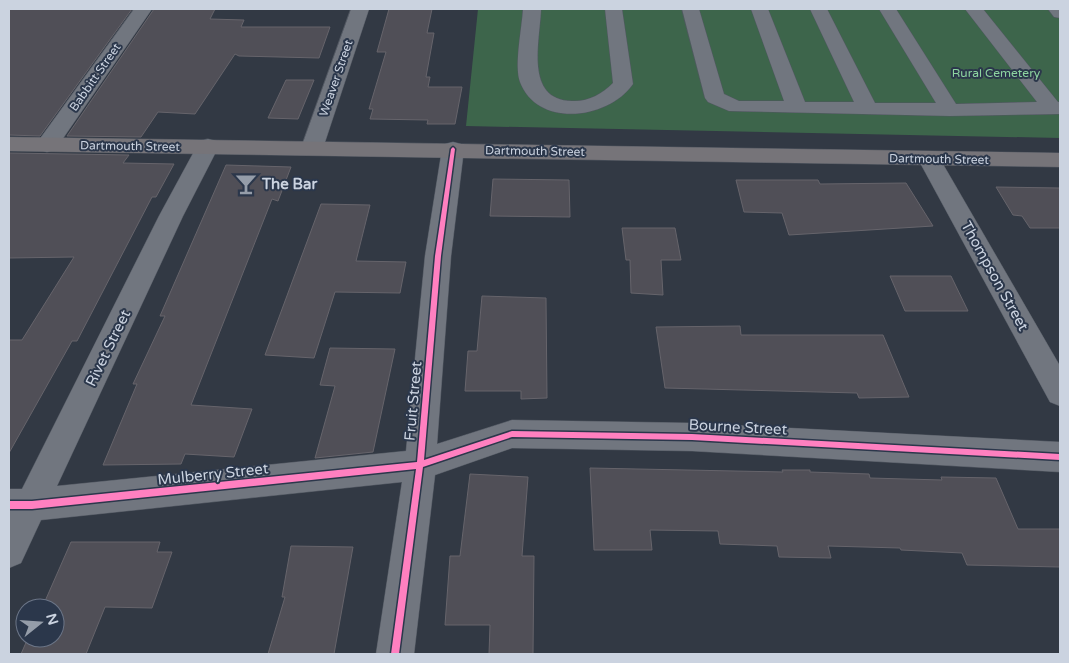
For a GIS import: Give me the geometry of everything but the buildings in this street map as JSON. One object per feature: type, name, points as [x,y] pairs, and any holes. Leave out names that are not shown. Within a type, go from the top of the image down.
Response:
[{"type":"main road","name":"Dartmouth Street","points":[[9,144],[453,149],[1060,160]]},
{"type":"street","name":"Babbitt Street","points":[[47,145],[143,9]]},
{"type":"street","name":"Weaver Street","points":[[312,148],[360,9]]},
{"type":"street","points":[[532,9],[529,80],[534,91],[547,103],[567,108],[586,107],[602,102],[616,94],[623,84],[614,9]]},
{"type":"street","points":[[690,9],[715,98],[736,108],[950,110],[1056,108]]},
{"type":"street","points":[[760,9],[797,108]]},
{"type":"street","points":[[819,9],[866,108]]},
{"type":"street","points":[[888,9],[950,110]]},
{"type":"street","points":[[974,9],[1056,108]]},
{"type":"street","points":[[1056,9],[1060,13]]},
{"type":"street","name":"Rivet Street","points":[[9,551],[20,505],[208,146]]},
{"type":"street","name":"Fruit Street","points":[[395,654],[420,465],[438,256],[453,149]]},
{"type":"street","name":"Thompson Street","points":[[929,159],[1060,393]]},
{"type":"street","name":"Bourne Street","points":[[420,465],[512,434],[702,438],[1060,457]]},
{"type":"street","name":"Mulberry Street","points":[[20,505],[420,465]]},
{"type":"green space","name":"Rural Cemetery","points":[[478,9],[1060,9],[1060,138],[466,126]]},
{"type":"cycle path","points":[[395,654],[420,465],[438,256],[453,149]]},
{"type":"cycle path","points":[[9,505],[32,505],[420,465],[512,434],[692,437],[1060,457]]},
{"type":"place","name":"The Bar","points":[[246,184]]}]
